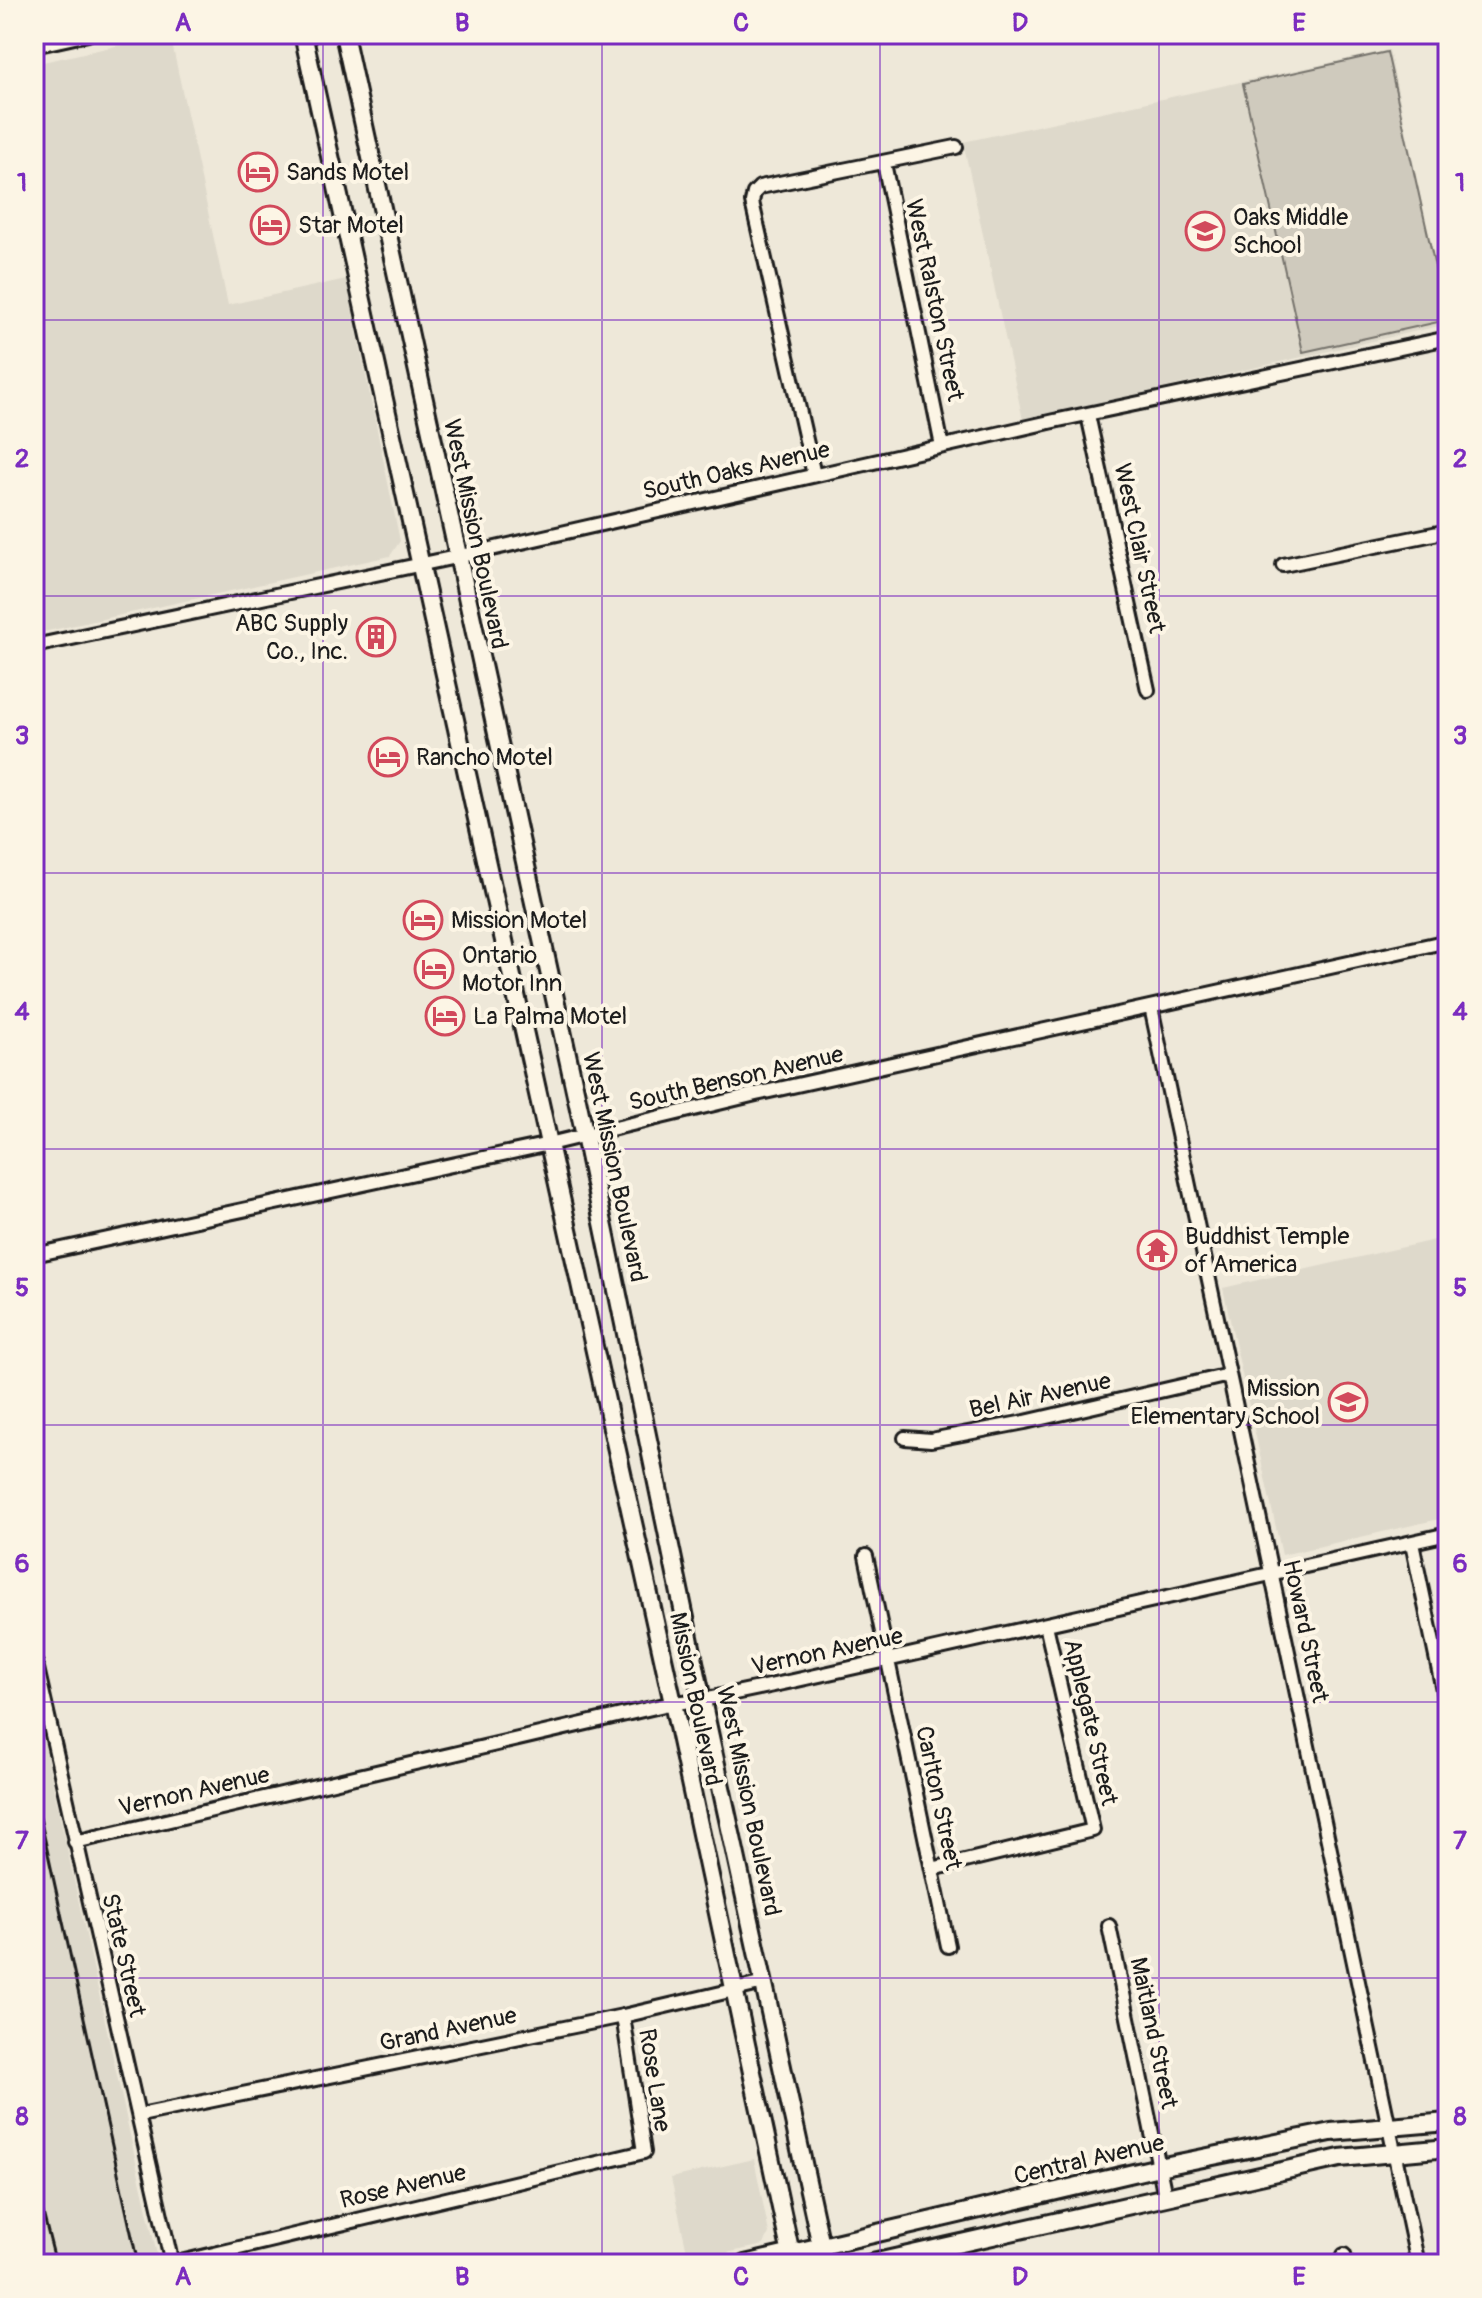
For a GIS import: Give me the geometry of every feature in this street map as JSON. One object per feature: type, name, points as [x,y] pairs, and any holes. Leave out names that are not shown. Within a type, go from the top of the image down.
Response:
[{"type":"main road","points":[[303,34],[418,564],[549,1144]]},
{"type":"main road","name":"West Mission Boulevard","points":[[344,34],[585,1136],[702,1700],[825,2264]]},
{"type":"main road","name":"Mission Boulevard","points":[[549,1144],[792,2258]]},
{"type":"main road","name":"Central Avenue","points":[[745,2264],[792,2258],[822,2247],[1159,2167],[1331,2132],[1448,2122]]},
{"type":"main road","points":[[868,2264],[1340,2158],[1448,2148]]},
{"type":"street","points":[[34,46],[88,34]]},
{"type":"street","points":[[814,475],[752,202],[754,193],[760,187],[804,176],[956,147]]},
{"type":"street","name":"West Ralston Street","points":[[884,163],[942,446]]},
{"type":"street","name":"South Oaks Avenue","points":[[34,646],[456,557],[942,446],[1448,338]]},
{"type":"street","name":"West Clair Street","points":[[1088,415],[1148,690]]},
{"type":"street","points":[[1283,565],[1448,531]]},
{"type":"street","name":"South Benson Avenue","points":[[34,1255],[549,1144],[756,1094],[1448,941]]},
{"type":"street","name":"Howard Street","points":[[1151,1007],[1418,2264]]},
{"type":"street","name":"Bel Air Avenue","points":[[905,1438],[931,1440],[1025,1422],[1229,1375]]},
{"type":"street","name":"Vernon Avenue","points":[[75,1842],[673,1703],[702,1700],[887,1661],[1448,1534]]},
{"type":"street","points":[[1412,1543],[1448,1714]]},
{"type":"street","name":"Carlton Street","points":[[866,1556],[948,1946]]},
{"type":"street","name":"Applegate Street","points":[[932,1869],[1093,1830],[1046,1625]]},
{"type":"street","name":"State Street","points":[[34,1655],[172,2264]]},
{"type":"street","name":"Maitland Street","points":[[1109,1926],[1165,2196]]},
{"type":"street","name":"Grand Avenue","points":[[140,2115],[623,2016],[764,1983]]},
{"type":"street","name":"Rose Lane","points":[[623,2016],[644,2152]]},
{"type":"street","name":"Rose Avenue","points":[[172,2264],[644,2152]]},
{"type":"shaded area","points":[[170,34],[228,305],[346,279],[400,541],[390,556],[34,634],[34,64]]},
{"type":"shaded area","name":"Oaks Middle School","points":[[1389,50],[1448,324],[1023,420],[963,142]]},
{"type":"shaded area","points":[[1387,52],[1447,320],[1303,352],[1243,84]]},
{"type":"shaded area","name":"Mission Elementary School","points":[[1448,1237],[1448,1517],[1282,1555],[1223,1288]]},
{"type":"shaded area","points":[[34,1698],[134,2153],[159,2264],[34,2264]]},
{"type":"shaded area","points":[[754,2159],[769,2233],[764,2245],[689,2261],[671,2178]]},
{"type":"railway","points":[[34,1790],[138,2264]]},
{"type":"railway","points":[[34,2177],[56,2264]]},
{"type":"place","name":"Sands Motel","points":[[258,172]]},
{"type":"place","name":"Star Motel","points":[[270,225]]},
{"type":"place","name":"Oaks Middle School","points":[[1205,231]]},
{"type":"place","name":"ABC Supply Co., Inc.","points":[[376,637]]},
{"type":"place","name":"Rancho Motel","points":[[388,757]]},
{"type":"place","name":"Mission Motel","points":[[423,920]]},
{"type":"place","name":"Ontario Motor Inn","points":[[434,969]]},
{"type":"place","name":"La Palma Motel","points":[[445,1016]]},
{"type":"place","name":"Buddhist Temple of America","points":[[1157,1250]]},
{"type":"place","name":"Mission Elementary School","points":[[1348,1402]]}]
